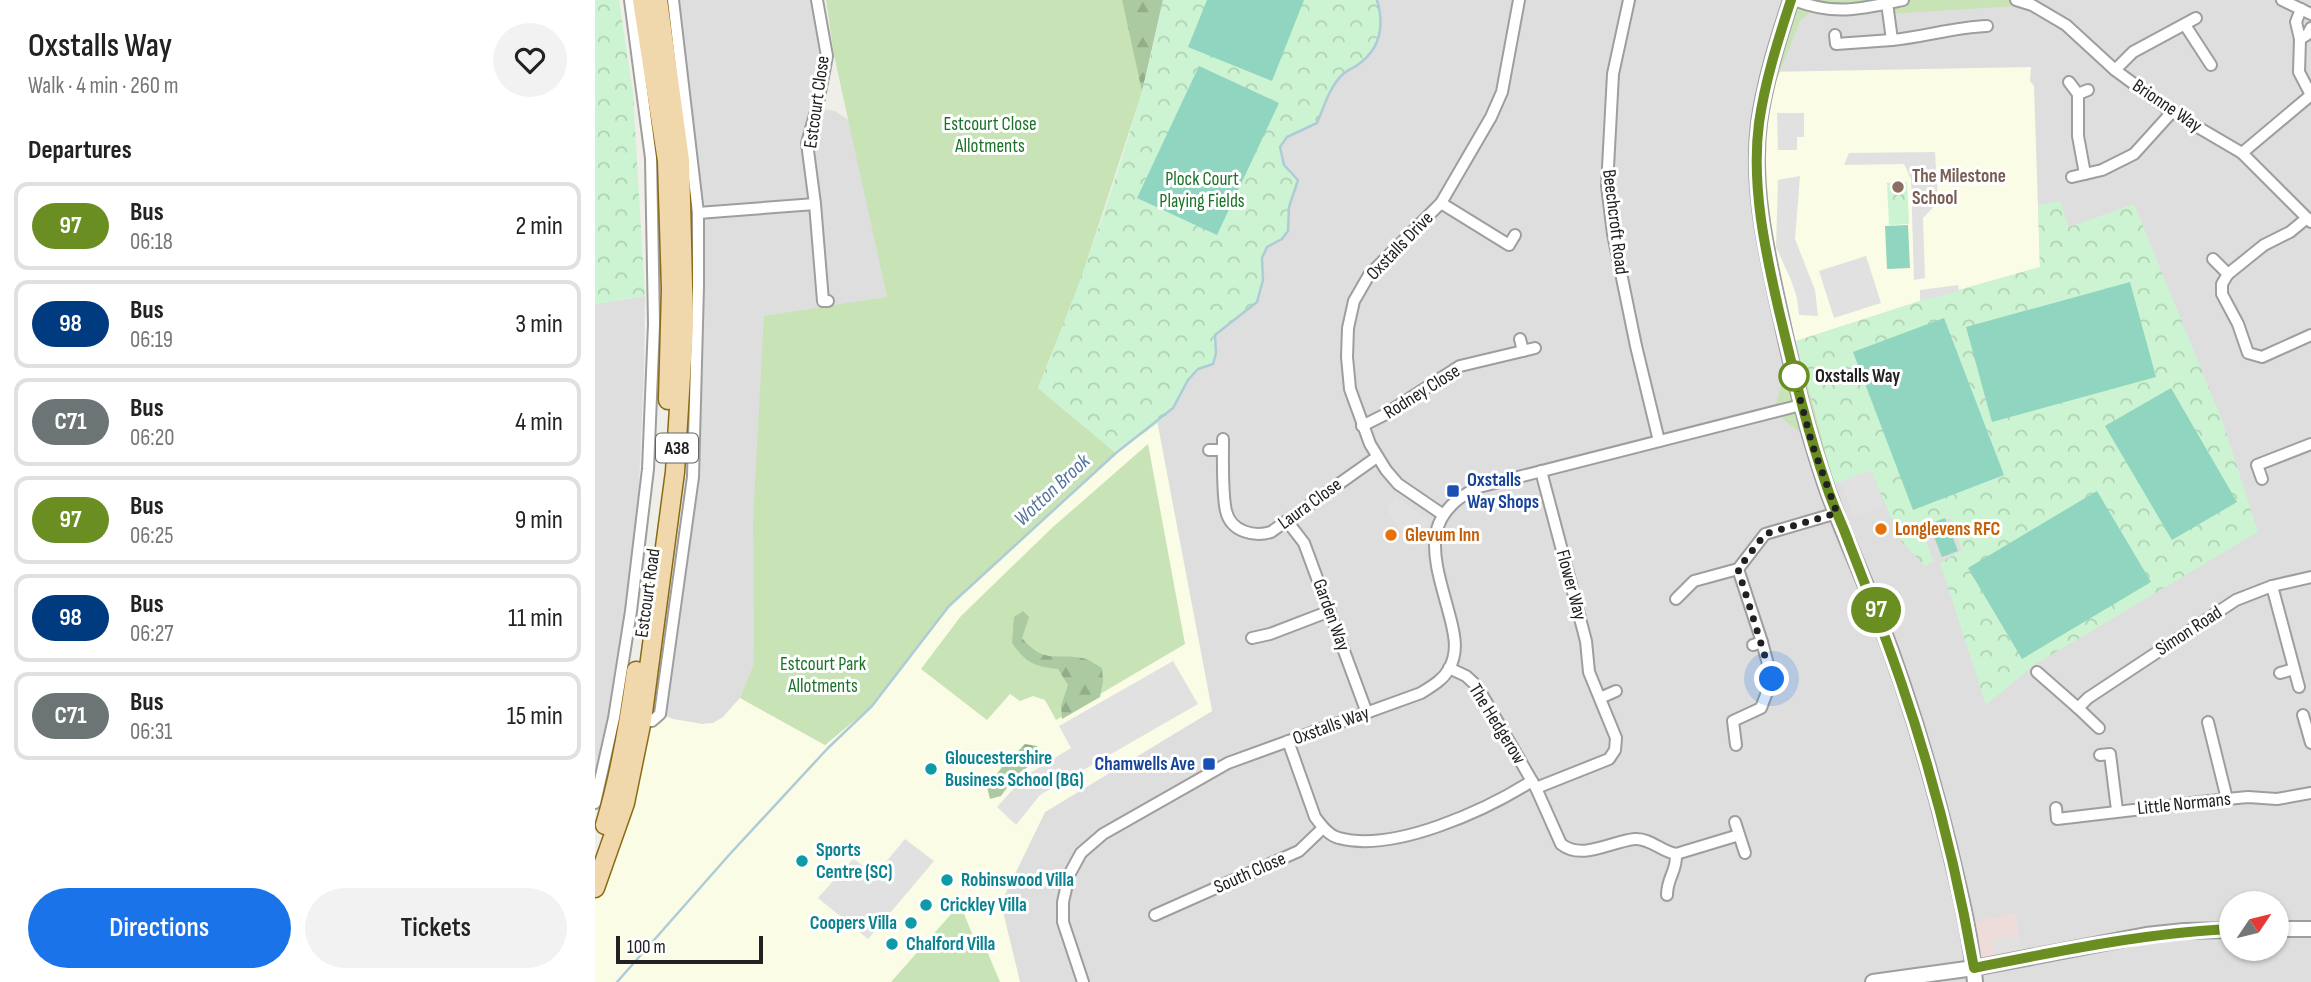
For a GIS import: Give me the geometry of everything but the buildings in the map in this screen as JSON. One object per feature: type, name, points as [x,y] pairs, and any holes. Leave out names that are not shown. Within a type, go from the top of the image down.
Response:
[{"type":"main road","name":"Estcourt Road","points":[[595,855],[613,800],[630,717],[664,483],[662,325],[667,161],[642,0]]},
{"type":"main road","name":"Estcourt Road","points":[[595,888],[625,803],[642,720],[675,472],[684,327],[691,286],[687,160],[658,0]]},
{"type":"street","name":"Estcourt Road","points":[[595,803],[614,718],[631,611],[662,325],[650,158],[629,0]]},
{"type":"street","name":"Estcourt Road","points":[[673,0],[687,160],[698,213],[691,286]]},
{"type":"street","name":"Estcourt Close","points":[[817,0],[827,56],[807,143],[824,301]]},
{"type":"street","name":"Oxstalls Drive","points":[[1442,514],[1398,484],[1377,457],[1350,389],[1348,328],[1354,301],[1369,275],[1441,203],[1491,117],[1502,92],[1519,0]]},
{"type":"street","name":"Beechcroft Road","points":[[1629,0],[1613,74],[1607,186],[1613,234],[1633,333],[1660,441]]},
{"type":"street","points":[[1903,0],[1847,10],[1815,8],[1793,0],[1769,72],[1759,124],[1757,168],[1769,269],[1801,405],[1827,488],[1878,617],[1939,804],[1960,893],[1974,975]]},
{"type":"street","name":"Brionne Way","points":[[2015,0],[2033,2],[2066,25],[2115,70],[2172,112],[2242,153],[2309,220]]},
{"type":"street","points":[[2242,153],[2268,124],[2311,95],[2299,72],[2300,39],[2296,22],[2306,12],[2282,0]]},
{"type":"street","points":[[1887,3],[1892,40]]},
{"type":"street","points":[[2115,70],[2133,52],[2196,18]]},
{"type":"street","points":[[2185,25],[2201,58],[2211,65]]},
{"type":"street","points":[[1836,45],[1918,38],[1956,29],[1987,26]]},
{"type":"street","points":[[2300,39],[2308,34],[2311,28]]},
{"type":"street","points":[[2069,82],[2083,92],[2078,136],[2085,174]]},
{"type":"street","points":[[2072,177],[2102,170],[2134,154],[2172,112]]},
{"type":"street","points":[[1441,203],[1509,245],[1515,235]]},
{"type":"street","points":[[698,213],[815,204]]},
{"type":"street","points":[[2306,333],[2262,357],[2248,353],[2238,324],[2223,294],[2222,284],[2228,274],[2264,245],[2309,220]]},
{"type":"street","points":[[2213,259],[2228,274]]},
{"type":"street","name":"Rodney Close","points":[[1363,426],[1459,366],[1522,345],[1535,348]]},
{"type":"street","points":[[1449,668],[1454,657],[1454,636],[1434,556],[1435,539],[1442,514],[1458,498],[1479,487],[1801,405]]},
{"type":"street","points":[[2262,478],[2257,465],[2311,444]]},
{"type":"street","name":"Laura Close","points":[[1209,450],[1223,445],[1226,512],[1230,521],[1238,528],[1253,535],[1271,532],[1287,522],[1377,457]]},
{"type":"street","name":"Flower Way","points":[[1323,828],[1336,838],[1365,841],[1412,834],[1467,816],[1534,785],[1609,759],[1615,750],[1616,738],[1589,671],[1586,641],[1541,471]]},
{"type":"street","points":[[1676,599],[1694,581],[1738,569],[1765,534],[1837,513]]},
{"type":"street","name":"Garden Way","points":[[1287,522],[1304,543],[1367,713]]},
{"type":"street","points":[[1736,745],[1731,716],[1764,710],[1772,679],[1758,644],[1738,569]]},
{"type":"street","name":"Simon Road","points":[[2078,708],[2088,698],[2236,600],[2272,586],[2311,577]]},
{"type":"street","points":[[2272,586],[2299,687]]},
{"type":"street","points":[[1252,638],[1270,634],[1330,611]]},
{"type":"street","name":"Oxstalls Way","points":[[1083,982],[1063,922],[1063,902],[1069,875],[1081,853],[1103,834],[1229,763],[1421,692],[1435,684],[1449,668]]},
{"type":"street","name":"The Hedgerow","points":[[1449,668],[1466,676],[1477,686],[1534,785],[1561,844],[1570,850],[1583,851],[1636,839],[1646,840],[1667,853],[1676,854]]},
{"type":"street","points":[[2280,673],[2294,669]]},
{"type":"street","points":[[2038,672],[2099,728]]},
{"type":"street","points":[[1600,698],[1616,691]]},
{"type":"street","points":[[2307,721],[2311,743]]},
{"type":"street","points":[[2208,722],[2227,799]]},
{"type":"street","points":[[2199,741],[2212,738]]},
{"type":"street","points":[[1288,741],[1315,817],[1323,828]]},
{"type":"street","points":[[2100,755],[2110,754],[2117,810]]},
{"type":"street","name":"Little Normans","points":[[2057,818],[2227,799],[2277,799],[2311,793]]},
{"type":"street","points":[[1735,822],[1745,853]]},
{"type":"street","name":"South Close","points":[[1155,915],[1167,904],[1299,851],[1323,828]]},
{"type":"street","points":[[1667,896],[1667,880],[1676,867],[1676,854],[1739,835]]},
{"type":"street","points":[[2289,929],[2311,929]]},
{"type":"street","points":[[1873,982],[1974,975],[2146,935],[2219,930]]},
{"type":"shaded area","points":[[673,0],[817,0],[827,56],[817,108],[835,111],[850,121],[887,297],[758,455],[753,521],[754,663],[740,698],[723,717],[713,723],[702,724],[660,714],[693,477],[698,213]]},
{"type":"shaded area","points":[[1377,0],[2311,0],[2311,982],[1020,982],[1000,903],[1045,812],[1212,711],[1157,421],[1173,408],[1188,380],[1198,369],[1213,364],[1216,353],[1215,335],[1257,302],[1263,280],[1262,258],[1267,247],[1282,239],[1288,231],[1289,207],[1298,180],[1284,165],[1280,147],[1287,137],[1317,123],[1330,91],[1343,74],[1370,54],[1379,41],[1381,15]]},
{"type":"shaded area","name":"The Milestone School","points":[[2031,67],[2030,81],[2034,86],[2040,267],[1920,301],[1796,341],[1761,216],[1757,168],[1769,72]]},
{"type":"shaded area","points":[[1777,113],[1804,113],[1804,137],[1797,137],[1797,150],[1778,150]]},
{"type":"shaded area","points":[[1935,152],[1938,202],[1923,218],[1925,278],[1914,280],[1911,179],[1904,164],[1844,165],[1849,153]]},
{"type":"shaded area","points":[[1800,176],[1795,239],[1815,290],[1818,316],[1799,315],[1791,280],[1776,247],[1778,180]]},
{"type":"shaded area","points":[[1866,256],[1881,303],[1834,318],[1819,271]]},
{"type":"shaded area","points":[[1958,285],[1959,291],[1920,301],[1920,290]]},
{"type":"shaded area","points":[[645,296],[639,488],[626,616],[595,783],[595,304]]},
{"type":"shaded area","points":[[1157,421],[1212,711],[1045,812],[1001,903],[1020,982],[595,982],[595,888],[642,720],[660,714],[702,724],[713,723],[723,717],[740,698],[825,745],[872,706],[949,606],[1116,453]]},
{"type":"shaded area","points":[[1871,470],[1884,505],[1854,517],[1840,482]]},
{"type":"shaded area","points":[[1396,497],[1427,519],[1424,543],[1409,547],[1405,544],[1399,528],[1386,508]]},
{"type":"shaded area","points":[[1173,661],[1198,704],[1040,795],[1016,825],[997,807],[1025,776],[1071,748],[1059,726]]},
{"type":"shaded area","points":[[905,839],[934,861],[868,939],[818,898],[853,859],[876,874]]},
{"type":"shaded area","points":[[2015,913],[2024,958],[1974,968],[1966,924]]},
{"type":"shaded area","points":[[2019,935],[2024,958],[1997,964],[1992,940]]},
{"type":"green space","points":[[595,0],[619,0],[633,93],[645,296],[595,304]]},
{"type":"green space","points":[[826,0],[1122,0],[1142,92],[1079,285],[1038,388],[1116,453],[949,606],[872,706],[825,745],[740,698],[754,663],[753,521],[764,316],[887,297],[834,55]]},
{"type":"green space","points":[[1122,0],[1163,0],[1142,92]]},
{"type":"green space","name":"Plock Court Playing Fields","points":[[1163,0],[1377,0],[1380,29],[1371,53],[1337,80],[1317,123],[1287,137],[1280,147],[1284,165],[1298,180],[1289,207],[1288,231],[1282,239],[1267,247],[1262,258],[1263,280],[1257,302],[1215,335],[1216,353],[1213,364],[1191,377],[1174,408],[1116,453],[1038,388],[1119,169],[1144,82]]},
{"type":"green space","points":[[1207,0],[1304,0],[1272,81],[1188,47]]},
{"type":"green space","points":[[1791,0],[2016,0],[2032,5],[1888,14],[1887,4],[1815,8],[1800,21],[1759,124]]},
{"type":"green space","points":[[1199,66],[1279,103],[1217,235],[1137,198]]},
{"type":"green space","points":[[1907,182],[1909,224],[1889,225],[1887,183]]},
{"type":"green space","points":[[2060,201],[2069,227],[2134,204],[2222,420],[2258,532],[2034,665],[1986,705],[1940,563],[1962,550],[1951,518],[1921,527],[1933,561],[1925,566],[1901,541],[1871,471],[1834,484],[1796,341],[1920,301],[2040,267],[2038,205]]},
{"type":"green space","points":[[1761,216],[1837,493],[1837,513],[1813,444],[1774,411],[1789,358]]},
{"type":"green space","points":[[1908,225],[1910,268],[1887,269],[1885,226]]},
{"type":"green space","points":[[2130,282],[2156,377],[1992,422],[1966,327]]},
{"type":"green space","points":[[1944,318],[2004,475],[1913,510],[1853,352]]},
{"type":"green space","points":[[2171,388],[2237,502],[2172,540],[2105,426]]},
{"type":"green space","points":[[1148,444],[1185,644],[1056,720],[1045,700],[1033,696],[1020,701],[1010,694],[987,720],[921,669],[961,616],[1053,527]]},
{"type":"green space","points":[[2097,491],[2151,582],[2022,659],[1968,568]]},
{"type":"green space","points":[[1945,518],[1958,551],[1942,557],[1929,524]]},
{"type":"green space","points":[[1023,611],[1029,617],[1022,638],[1030,646],[1049,656],[1085,659],[1102,668],[1100,697],[1062,719],[1061,706],[1068,685],[1058,669],[1031,662],[1012,643],[1014,617]]},
{"type":"green space","points":[[1025,744],[1037,746],[1041,758],[1016,775],[1001,796],[990,799],[987,787]]},
{"type":"green space","points":[[960,904],[975,941],[982,939],[1000,982],[891,982]]},
{"type":"waterway","name":"Wotton Brook","points":[[617,982],[729,855],[828,748],[872,706],[949,606],[1116,453],[1173,408],[1188,380],[1198,369],[1213,364],[1216,353],[1215,335],[1257,302],[1263,280],[1262,258],[1267,247],[1282,239],[1288,231],[1289,207],[1298,180],[1284,165],[1280,147],[1287,137],[1317,123],[1337,80],[1371,53],[1380,29],[1377,0]]},
{"type":"bus line","name":"97","points":[[1791,0],[1769,72],[1759,124],[1757,168],[1769,269],[1812,444],[1902,683],[1939,804],[1974,968],[2146,935],[2219,930]]},
{"type":"place","name":"The Milestone School","points":[[1898,187]]},
{"type":"place","name":"Oxstalls Way","points":[[1794,376]]},
{"type":"place","name":"Oxstalls Way Shops","points":[[1453,491]]},
{"type":"place","name":"Longlevens RFC","points":[[1881,529]]},
{"type":"place","name":"Glevum Inn","points":[[1391,535]]},
{"type":"place","name":"Chamwells Ave","points":[[1209,764]]},
{"type":"place","name":"Gloucestershire Business School (BG)","points":[[931,769]]},
{"type":"place","name":"Sports Centre (SC)","points":[[802,861]]},
{"type":"place","name":"Robinswood Villa","points":[[947,880]]},
{"type":"place","name":"Crickley Villa","points":[[926,905]]},
{"type":"place","name":"Coopers Villa","points":[[911,923]]},
{"type":"place","name":"Chalford Villa","points":[[892,944]]},
{"type":"route","points":[[1772,679],[1738,569],[1765,534],[1837,513],[1812,444],[1794,376]]},
{"type":"park label","name":"Estcourt Close Allotments","points":[[990,135]]},
{"type":"park label","name":"Estcourt Park Allotments","points":[[823,675]]}]
